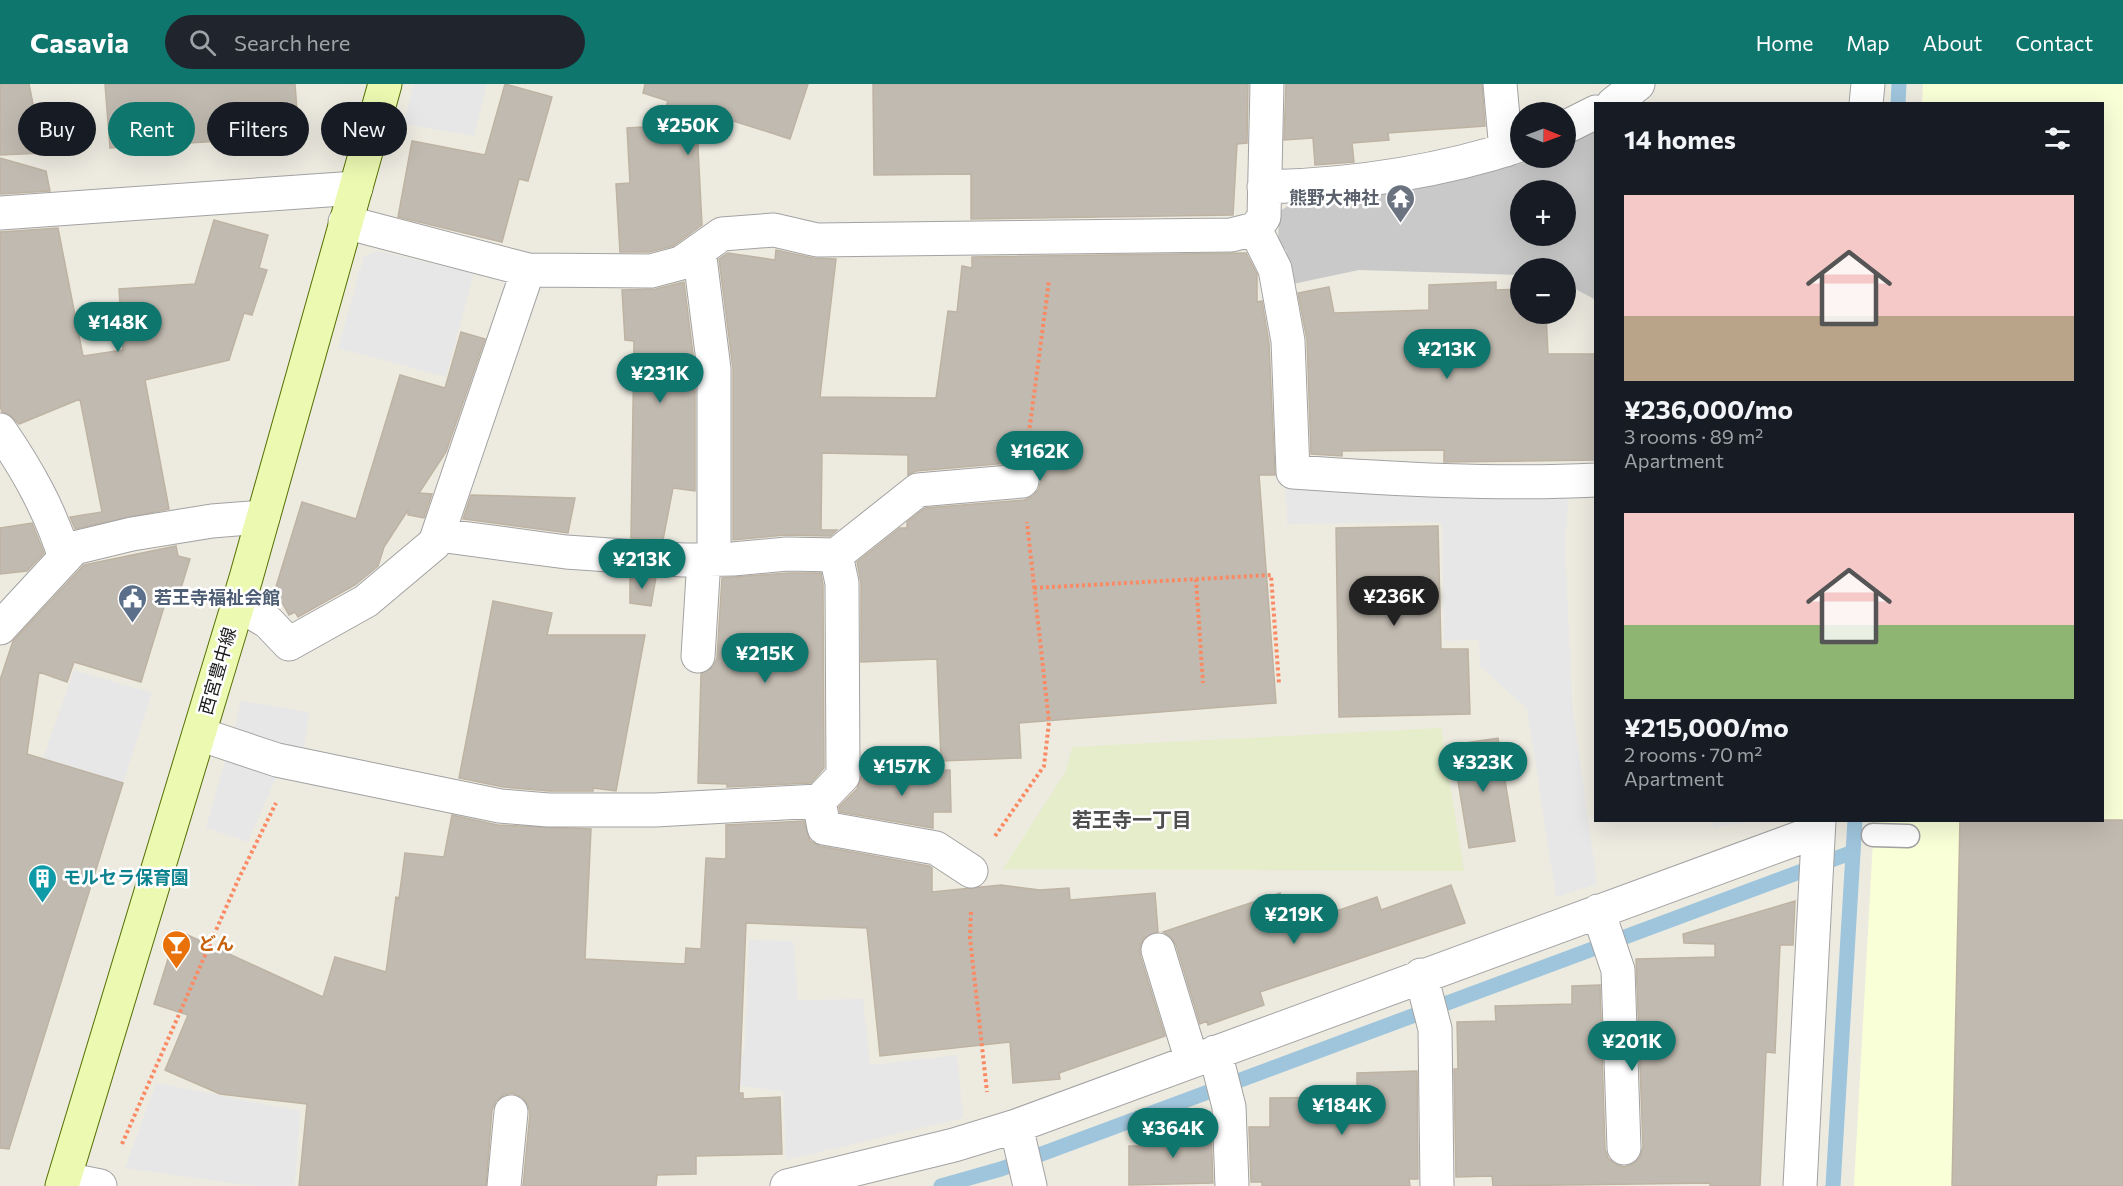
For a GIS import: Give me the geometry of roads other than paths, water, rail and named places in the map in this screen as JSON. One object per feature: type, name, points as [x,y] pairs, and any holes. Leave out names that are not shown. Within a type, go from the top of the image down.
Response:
[{"type":"main road","name":"西宮豊中線","points":[[64,1182],[199,734],[385,84]]},
{"type":"street","points":[[345,222],[528,270],[651,271],[681,263],[722,234],[774,230],[817,240],[1231,235],[1255,229],[1264,217],[1267,84]]},
{"type":"street","points":[[1500,84],[1510,129]]},
{"type":"street","points":[[1615,102],[1638,84]]},
{"type":"street","points":[[1866,102],[1868,84]]},
{"type":"street","points":[[1576,122],[1594,113]]},
{"type":"street","points":[[1264,187],[1298,187],[1380,177],[1486,157],[1510,148]]},
{"type":"street","points":[[0,213],[356,188]]},
{"type":"street","points":[[1255,229],[1275,269],[1288,342],[1293,472],[1373,478],[1524,483],[1594,480]]},
{"type":"street","points":[[698,656],[709,559],[714,369],[699,250]]},
{"type":"street","points":[[237,604],[268,622],[289,644],[366,601],[435,543],[528,270]]},
{"type":"street","points":[[0,430],[31,476],[49,512],[65,558]]},
{"type":"street","points":[[439,535],[566,552],[709,559],[787,554],[836,555],[918,490],[1022,480]]},
{"type":"street","points":[[0,628],[74,548],[132,534],[212,521],[262,517]]},
{"type":"street","points":[[199,734],[292,764],[500,806],[548,810],[655,810],[819,801],[843,776],[842,583],[836,555]]},
{"type":"street","points":[[819,801],[824,828],[936,848],[971,871]]},
{"type":"street","points":[[787,1186],[1009,1134],[1209,1062],[1428,1002],[1601,921],[1818,826],[1800,1186]]},
{"type":"street","points":[[1601,921],[1618,970],[1624,1148]]},
{"type":"street","points":[[1158,950],[1229,1107],[1232,1186]]},
{"type":"street","points":[[1428,1002],[1437,1186]]},
{"type":"street","points":[[504,1186],[511,1112]]},
{"type":"street","points":[[1009,1134],[1030,1181]]},
{"type":"street","points":[[64,1182],[100,1186]]},
{"type":"lane","points":[[1873,835],[1908,836]]},
{"type":"waterway","points":[[1898,102],[1899,84]]},
{"type":"waterway","points":[[1833,1186],[1855,822]]},
{"type":"waterway","points":[[941,1186],[1001,1169],[1853,852]]},
{"type":"place","name":"熊野大神社","points":[[1400,224]]},
{"type":"place","name":"若王寺福祉会館","points":[[133,624]]},
{"type":"place","name":"モルセラ保育園","points":[[42,904]]},
{"type":"place","name":"どん","points":[[177,970]]},
{"type":"district","name":"若王寺一丁目","points":[[1132,820]]}]
